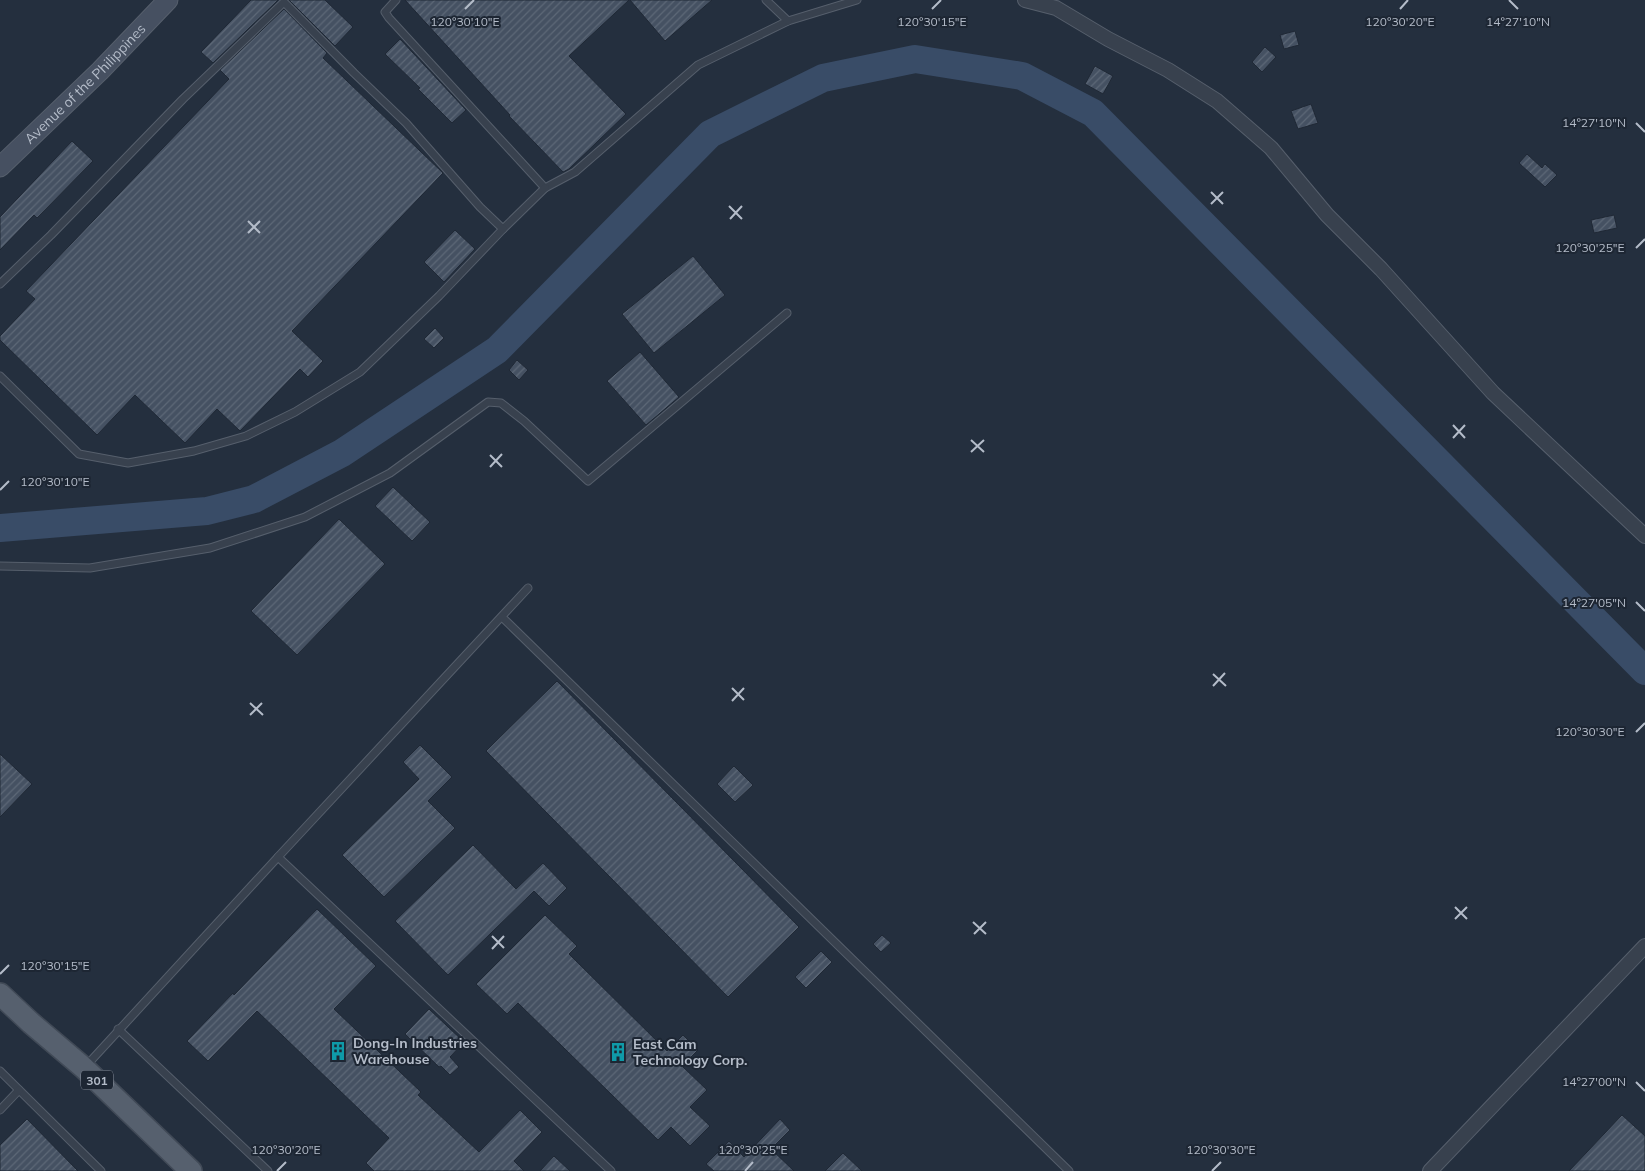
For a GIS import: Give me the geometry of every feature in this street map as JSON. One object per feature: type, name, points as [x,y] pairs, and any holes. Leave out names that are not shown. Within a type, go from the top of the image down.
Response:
[{"type":"main road","name":"Avenue of the Philippines","points":[[0,167],[100,71],[168,0]]},
{"type":"main road","name":"301","points":[[0,994],[84,1068],[191,1171]]},
{"type":"street","points":[[1026,0],[1056,8],[1108,39],[1168,70],[1217,101],[1271,148],[1327,215],[1381,270],[1493,392],[1645,536]]},
{"type":"street","points":[[1430,1171],[1645,946]]},
{"type":"lane","points":[[396,0],[385,12],[544,188]]},
{"type":"lane","points":[[766,0],[788,21]]},
{"type":"lane","points":[[0,376],[79,454],[128,464],[194,451],[246,436],[295,412],[360,372],[439,296],[544,188],[576,172],[698,66],[788,21],[857,0]]},
{"type":"lane","points":[[0,284],[51,235],[183,99],[284,2],[406,123],[480,207],[504,229]]},
{"type":"lane","points":[[0,566],[90,568],[210,548],[305,517],[390,473],[488,402],[501,403],[509,409],[588,481],[787,313]]},
{"type":"lane","points":[[84,1068],[118,1029],[528,588]]},
{"type":"lane","points":[[502,617],[1069,1171]]},
{"type":"lane","points":[[278,857],[611,1171]]},
{"type":"lane","points":[[118,1029],[268,1171]]},
{"type":"lane","points":[[0,1070],[101,1171]]},
{"type":"lane","points":[[0,1110],[19,1090]]},
{"type":"building","points":[[251,0],[278,0],[213,63],[201,52]]},
{"type":"building","points":[[289,0],[325,0],[353,27],[335,46]]},
{"type":"building","points":[[405,0],[629,0],[569,56],[626,114],[569,169],[563,172],[509,116]]},
{"type":"building","points":[[630,0],[712,0],[665,41]]},
{"type":"building","points":[[284,9],[327,53],[323,58],[443,173],[292,331],[323,361],[308,377],[300,369],[240,431],[217,409],[185,443],[135,395],[97,435],[0,340],[0,336],[35,299],[26,291],[229,79],[220,70]]},
{"type":"building","points":[[1295,31],[1299,45],[1284,49],[1280,35]]},
{"type":"building","points":[[400,39],[466,110],[452,123],[385,54]]},
{"type":"building","points":[[1265,47],[1276,57],[1262,72],[1252,62]]},
{"type":"building","points":[[1095,66],[1113,76],[1103,94],[1085,84]]},
{"type":"building","points":[[1311,104],[1318,123],[1298,129],[1291,111]]},
{"type":"building","points":[[72,141],[93,161],[37,218],[34,215],[0,250],[0,217]]},
{"type":"building","points":[[1527,154],[1542,168],[1545,164],[1557,175],[1545,187],[1519,163]]},
{"type":"building","points":[[1614,215],[1617,228],[1594,233],[1591,220]]},
{"type":"building","points":[[455,230],[475,249],[444,282],[424,262]]},
{"type":"building","points":[[693,256],[725,295],[654,353],[622,314]]},
{"type":"building","points":[[435,328],[444,338],[434,348],[424,339]]},
{"type":"building","points":[[640,352],[679,397],[646,425],[607,381]]},
{"type":"building","points":[[517,360],[528,370],[519,380],[509,370]]},
{"type":"building","points":[[393,487],[430,522],[412,541],[375,506]]},
{"type":"building","points":[[339,519],[385,564],[297,655],[251,611]]},
{"type":"building","points":[[557,681],[799,927],[728,997],[486,751]]},
{"type":"building","points":[[420,745],[452,777],[428,801],[455,828],[384,897],[342,855],[419,779],[403,762]]},
{"type":"building","points":[[0,754],[32,784],[0,817]]},
{"type":"building","points":[[734,766],[753,785],[735,802],[717,784]]},
{"type":"building","points":[[473,845],[516,889],[543,863],[567,888],[549,906],[534,891],[448,975],[395,921]]},
{"type":"building","name":"Dong-In Industries Warehouse","points":[[317,909],[376,966],[334,1009],[421,1092],[418,1095],[479,1152],[520,1110],[542,1132],[514,1161],[524,1171],[374,1171],[366,1163],[389,1138],[257,1011],[208,1061],[187,1041]]},
{"type":"building","name":"East Cam Technology Corp.","points":[[545,915],[577,946],[569,954],[667,1051],[683,1035],[698,1050],[682,1066],[707,1090],[690,1107],[710,1126],[690,1146],[671,1127],[658,1140],[518,1003],[507,1014],[476,984]]},
{"type":"building","points":[[882,935],[891,943],[881,952],[873,944]]},
{"type":"building","points":[[821,951],[832,962],[806,988],[795,977]]},
{"type":"building","points":[[429,1009],[464,1042],[450,1057],[459,1067],[450,1075],[405,1034]]},
{"type":"building","points":[[1622,1115],[1645,1136],[1645,1171],[1569,1171]]},
{"type":"building","points":[[27,1119],[78,1171],[0,1171],[0,1145]]},
{"type":"building","points":[[780,1119],[790,1130],[771,1149],[794,1171],[714,1171],[706,1164],[729,1141],[744,1157]]},
{"type":"building","points":[[843,1153],[862,1171],[825,1171]]},
{"type":"building","points":[[554,1156],[570,1171],[540,1171]]},
{"type":"waterway","points":[[0,528],[207,511],[254,499],[342,453],[497,350],[710,134],[823,78],[915,59],[1022,76],[1093,113],[1645,671]]},
{"type":"place","name":"Dong-In Industries Warehouse","points":[[338,1051]]},
{"type":"place","name":"East Cam Technology Corp.","points":[[618,1052]]}]
